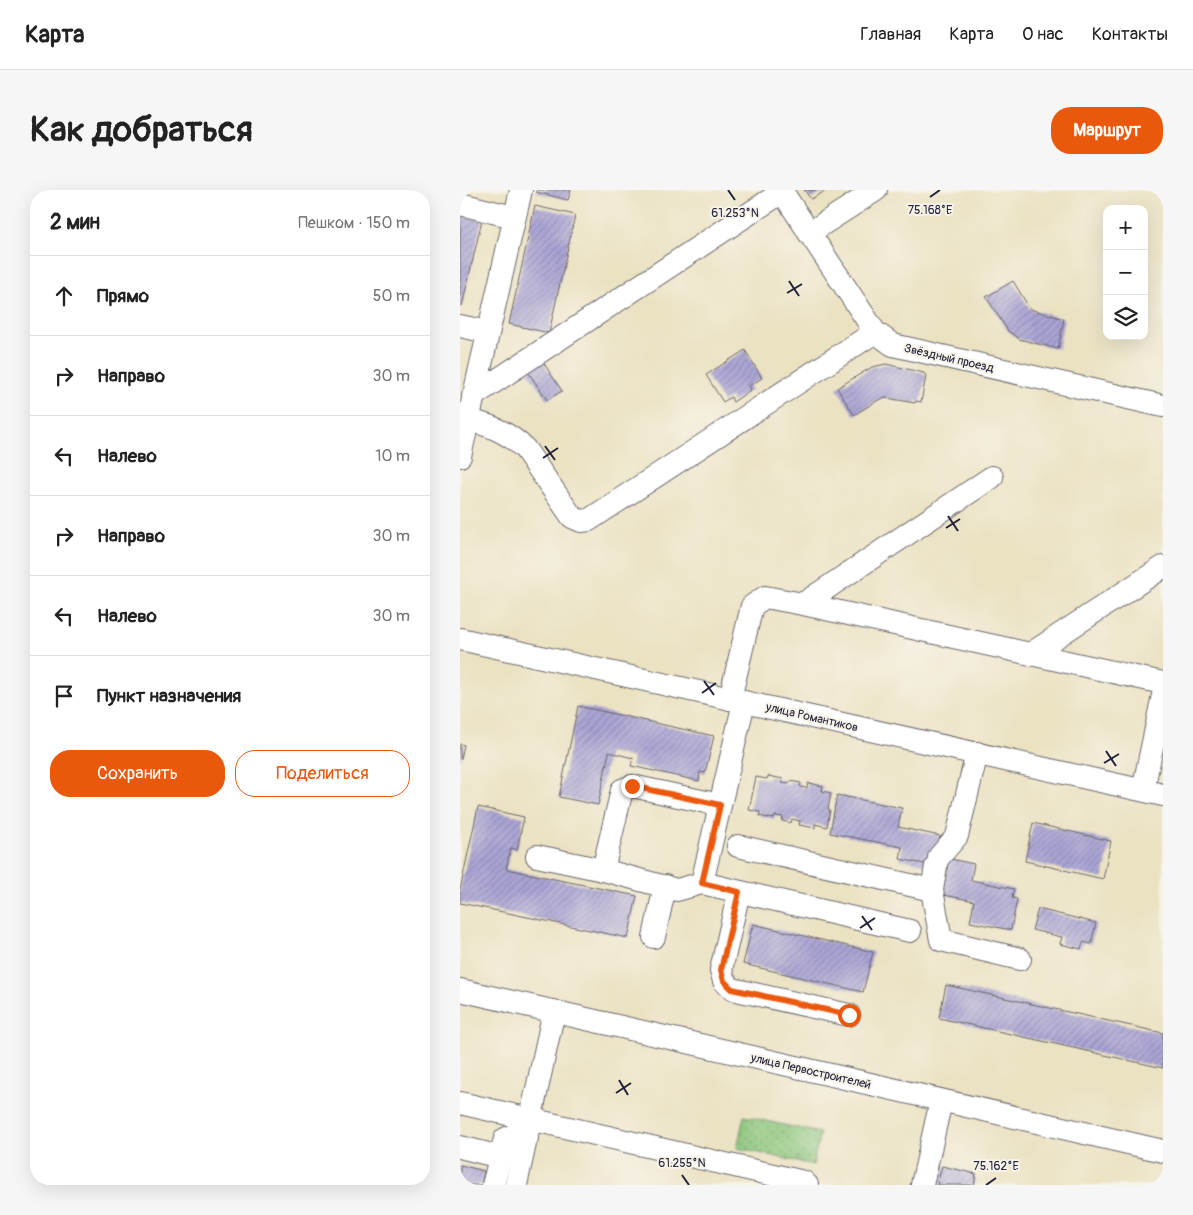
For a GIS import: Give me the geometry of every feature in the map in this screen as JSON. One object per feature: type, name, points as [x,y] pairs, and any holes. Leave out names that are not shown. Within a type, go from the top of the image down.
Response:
[{"type":"street","points":[[460,456],[464,419],[473,396],[521,190]]},
{"type":"street","points":[[809,233],[876,190]]},
{"type":"street","points":[[473,396],[781,191]]},
{"type":"street","name":"Звёздный проезд","points":[[781,191],[875,332],[893,345],[1163,406]]},
{"type":"street","points":[[460,204],[514,217]]},
{"type":"street","points":[[460,326],[488,332]]},
{"type":"street","points":[[464,419],[494,427],[517,441],[572,518],[589,520],[875,332]]},
{"type":"street","points":[[803,604],[992,477]]},
{"type":"street","points":[[1032,653],[1163,568]]},
{"type":"street","points":[[702,883],[720,805],[752,606],[765,597],[1163,682]]},
{"type":"street","name":"улица Романтиков","points":[[460,639],[1153,793]]},
{"type":"street","points":[[1153,793],[1163,695]]},
{"type":"street","points":[[976,753],[957,836],[937,862],[932,890],[941,940],[1020,959]]},
{"type":"street","points":[[603,870],[622,790],[632,786],[720,805]]},
{"type":"street","points":[[738,846],[932,890]]},
{"type":"street","points":[[537,856],[603,870],[677,890],[702,883],[910,931]]},
{"type":"street","points":[[654,937],[665,886]]},
{"type":"street","points":[[739,892],[721,970],[724,981],[732,989],[849,1015]]},
{"type":"street","name":"улица Первостроителей","points":[[460,990],[1163,1150]]},
{"type":"street","points":[[516,1185],[554,1011]]},
{"type":"street","points":[[922,1185],[941,1101]]},
{"type":"street","points":[[460,1103],[529,1129],[804,1182],[807,1185]]},
{"type":"street","points":[[494,1185],[505,1139],[529,1129]]},
{"type":"street","points":[[460,1147],[500,1157]]},
{"type":"green space","points":[[744,1116],[820,1133],[813,1165],[737,1148]]},
{"type":"building","points":[[537,190],[571,190],[568,200],[536,192]]},
{"type":"building","points":[[804,190],[827,190],[811,199]]},
{"type":"building","points":[[535,206],[575,215],[549,333],[509,324]]},
{"type":"building","points":[[460,215],[482,220],[462,306],[460,305]]},
{"type":"building","points":[[1013,281],[1030,309],[1064,319],[1058,349],[1019,339],[1008,331],[986,297]]},
{"type":"building","points":[[745,350],[762,378],[749,386],[751,390],[733,402],[731,397],[723,402],[706,375]]},
{"type":"building","points":[[543,362],[562,391],[547,400],[528,372]]},
{"type":"building","points":[[886,364],[924,373],[926,376],[921,402],[916,401],[915,403],[887,398],[880,399],[854,415],[837,388],[872,367]]},
{"type":"building","points":[[578,706],[714,736],[705,773],[700,772],[699,781],[631,766],[633,758],[609,752],[598,805],[559,797]]},
{"type":"building","points":[[460,744],[464,745],[461,759],[460,759]]},
{"type":"building","points":[[768,776],[783,779],[782,783],[789,784],[790,781],[801,783],[800,787],[807,788],[808,783],[823,786],[822,791],[831,793],[827,827],[815,824],[815,828],[799,825],[800,821],[792,819],[791,823],[782,821],[783,817],[775,816],[774,819],[759,816],[760,812],[749,810],[756,777],[767,779]]},
{"type":"building","points":[[837,795],[902,808],[898,827],[940,836],[936,856],[974,864],[971,880],[1014,889],[1012,898],[1017,899],[1011,930],[970,922],[974,901],[934,893],[939,867],[900,859],[902,847],[830,833]]},
{"type":"building","points":[[478,807],[524,817],[517,850],[511,848],[506,869],[637,896],[628,938],[460,903],[460,890]]},
{"type":"building","points":[[1033,823],[1111,841],[1103,879],[1025,861]]},
{"type":"building","points":[[1038,909],[1096,923],[1091,944],[1083,942],[1081,949],[1060,944],[1062,937],[1032,930]]},
{"type":"building","points":[[753,924],[873,952],[863,992],[743,964]]},
{"type":"building","points":[[946,985],[1163,1033],[1163,1068],[939,1018]]},
{"type":"building","points":[[460,1165],[484,1171],[481,1185],[460,1185]]},
{"type":"building","points":[[942,1166],[976,1174],[974,1185],[937,1185]]},
{"type":"route","points":[[632,786],[720,805],[702,883],[739,892],[721,970],[724,981],[732,989],[849,1015]]}]
